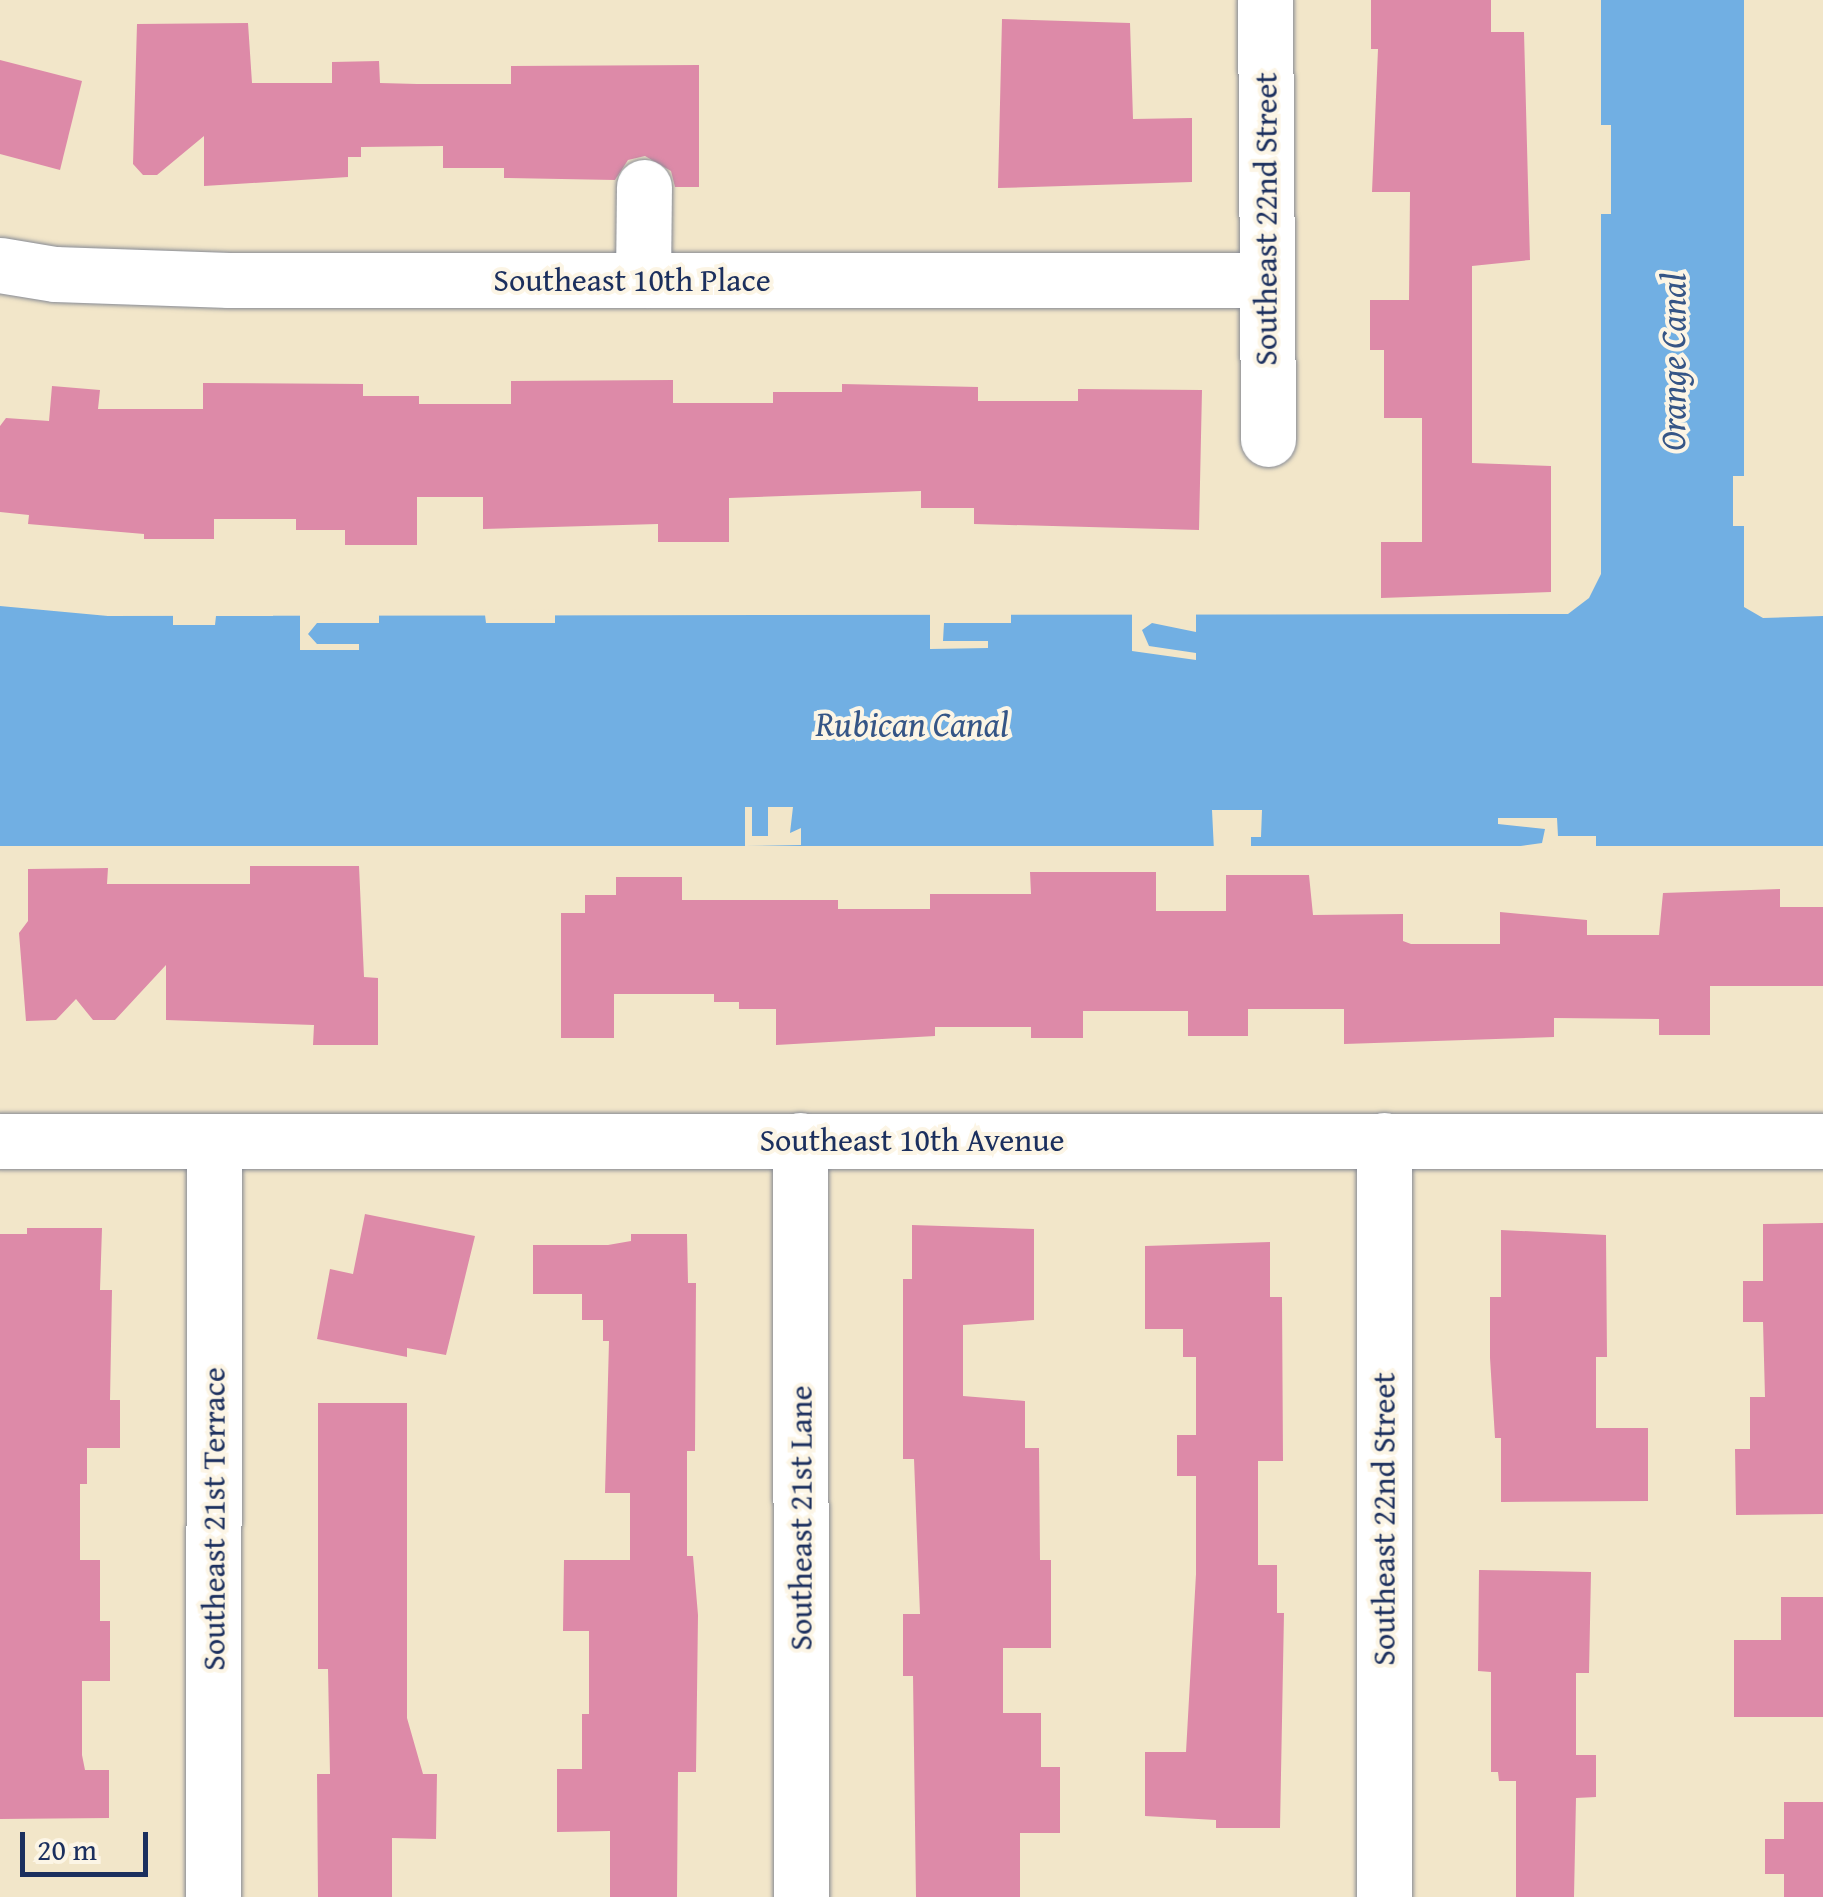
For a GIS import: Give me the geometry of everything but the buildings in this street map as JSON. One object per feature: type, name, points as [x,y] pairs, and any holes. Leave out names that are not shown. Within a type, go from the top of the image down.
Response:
[{"type":"street","name":"Southeast 22nd Street","points":[[1266,0],[1268,439]]},
{"type":"street","points":[[644,187],[644,280]]},
{"type":"street","name":"Southeast 10th Place","points":[[0,264],[129,279],[1266,280]]},
{"type":"street","name":"Southeast 21st Lane","points":[[800,1140],[801,1897]]},
{"type":"street","name":"Southeast 22nd Street","points":[[1384,1140],[1384,1897]]},
{"type":"street","name":"Southeast 10th Avenue","points":[[0,1141],[1823,1141]]},
{"type":"street","name":"Southeast 21st Terrace","points":[[213,1897],[214,1141]]},
{"type":"water","points":[[1601,0],[1744,0],[1744,607],[1763,618],[1823,616],[1823,846],[0,846],[0,606],[108,616],[1568,614],[1589,598],[1601,574]]},
{"type":"pier","points":[[1601,125],[1611,125],[1611,214],[1596,214]]},
{"type":"pier","points":[[1733,476],[1749,476],[1749,559],[1744,526],[1733,526]]},
{"type":"pier","points":[[438,609],[555,610],[555,623],[486,623],[485,615]]},
{"type":"pier","points":[[1011,609],[1011,623],[944,623],[943,641],[988,641],[988,648],[930,649],[930,614]]},
{"type":"pier","points":[[379,610],[379,623],[317,623],[308,634],[317,644],[359,644],[359,650],[300,650],[300,615]]},
{"type":"pier","points":[[1132,610],[1196,610],[1196,632],[1152,623],[1142,630],[1149,646],[1196,653],[1196,660],[1132,651]]},
{"type":"pier","points":[[173,611],[273,611],[273,616],[216,616],[215,625],[173,625]]},
{"type":"pier","points":[[745,807],[752,807],[752,836],[768,836],[768,807],[793,807],[790,833],[801,828],[801,845],[745,846]]},
{"type":"pier","points":[[1212,810],[1262,810],[1261,837],[1251,837],[1251,851],[1214,851]]},
{"type":"pier","points":[[1498,818],[1557,818],[1558,836],[1596,836],[1596,850],[1507,848],[1542,843],[1545,829],[1498,824]]},
{"type":"water label","name":"Orange Canal","points":[[1673,362]]},
{"type":"water label","name":"Rubican Canal","points":[[912,724]]}]
